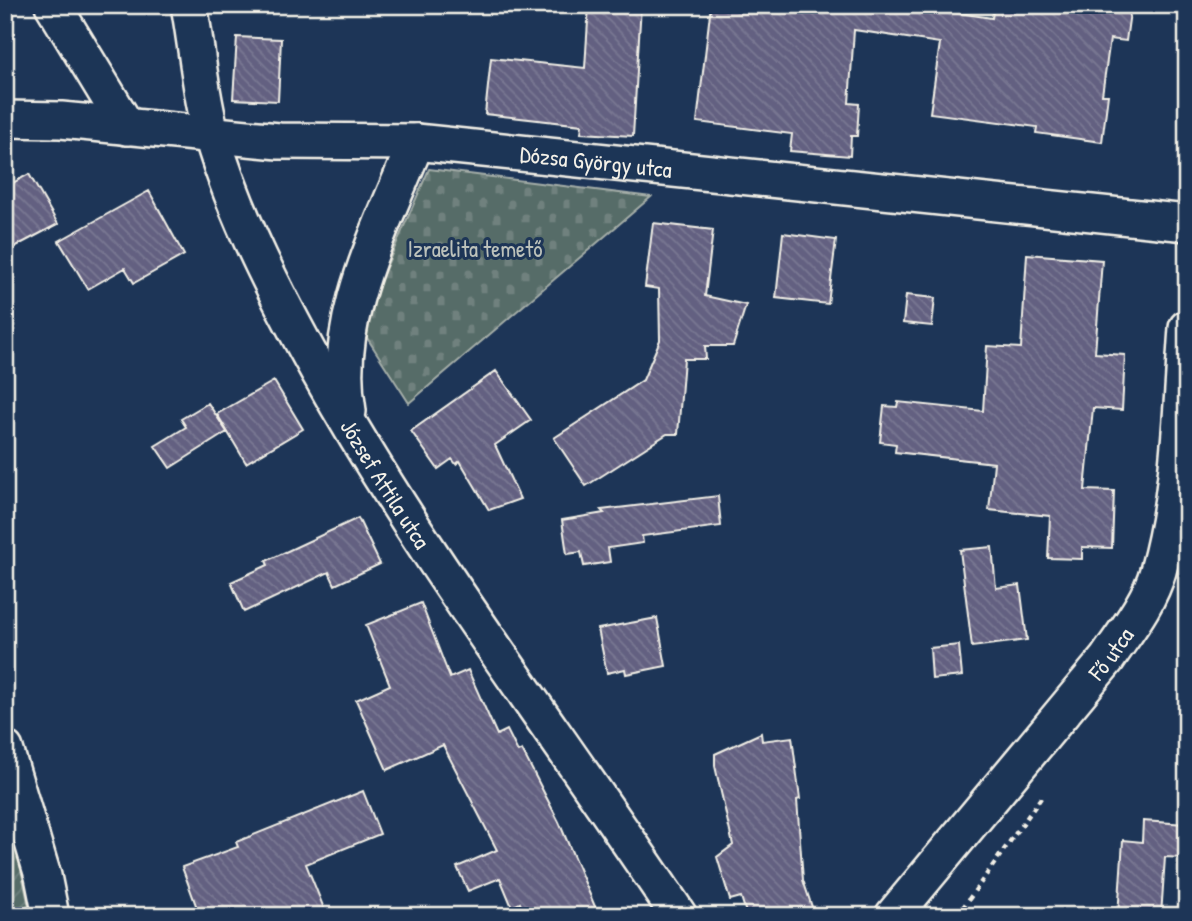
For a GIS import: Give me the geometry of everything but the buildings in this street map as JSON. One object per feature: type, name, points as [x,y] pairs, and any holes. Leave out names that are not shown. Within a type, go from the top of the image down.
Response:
[{"type":"street","points":[[53,5],[127,127]]},
{"type":"street","name":"József Attila utca","points":[[189,5],[212,135],[245,222],[293,324],[351,428],[440,569],[679,916]]},
{"type":"street","name":"Dózsa György utca","points":[[5,118],[61,120],[279,141],[416,142],[1187,223]]},
{"type":"street","points":[[351,428],[344,388],[349,325],[359,291],[416,142]]},
{"type":"street","name":"Fő utca","points":[[893,916],[1107,659],[1135,618],[1172,576],[1187,328]]},
{"type":"street","points":[[5,749],[43,876],[51,916]]},
{"type":"green space","name":"Izraelita temető","points":[[429,169],[651,197],[409,403],[360,327]]},
{"type":"green space","points":[[5,808],[12,827],[31,916],[5,916]]}]
